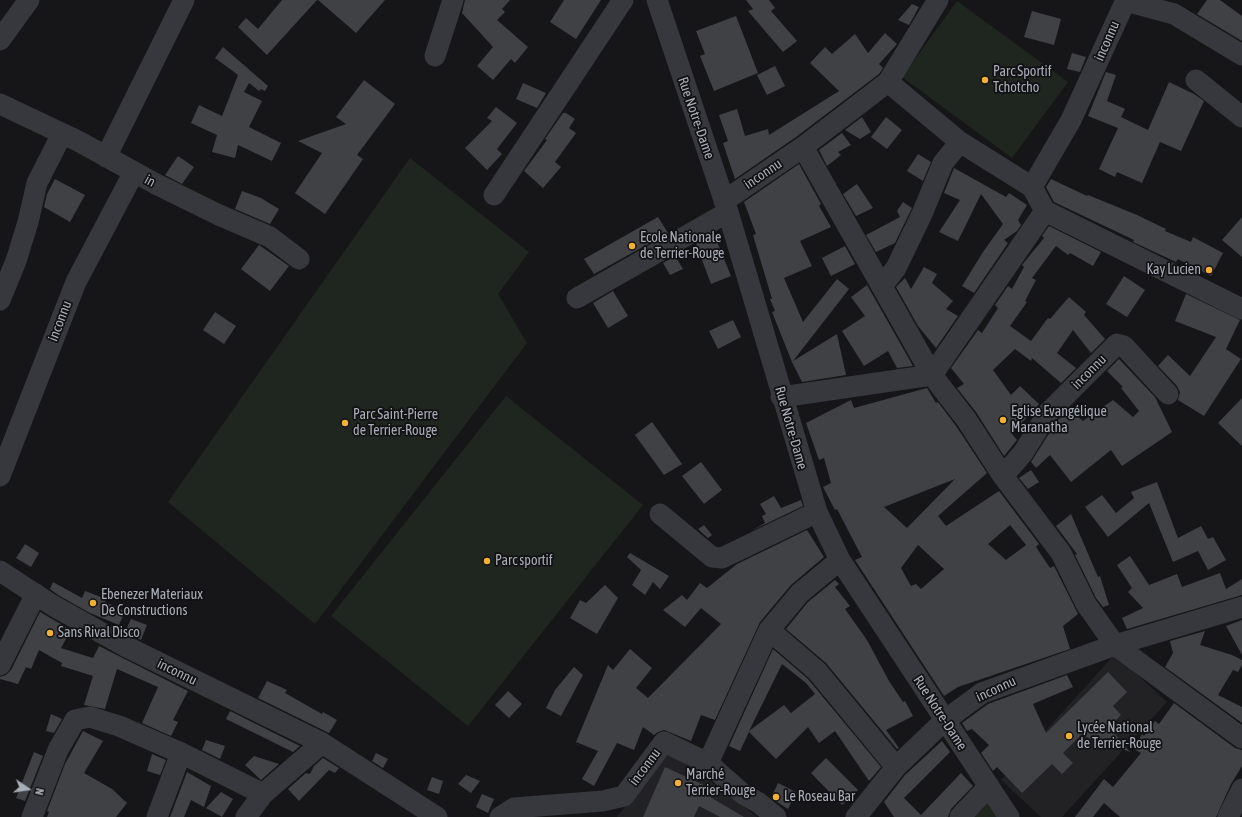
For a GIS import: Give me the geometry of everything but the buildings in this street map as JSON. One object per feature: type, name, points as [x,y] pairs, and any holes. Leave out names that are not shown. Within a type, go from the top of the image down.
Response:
[{"type":"street","points":[[0,40],[29,0]]},
{"type":"street","points":[[106,157],[184,0]]},
{"type":"street","points":[[435,56],[453,0]]},
{"type":"street","points":[[494,195],[623,0]]},
{"type":"street","name":"inconnu","points":[[576,298],[726,206],[888,82],[938,0]]},
{"type":"street","name":"inconnu","points":[[1032,187],[1071,120],[1126,0],[1174,14],[1242,55]]},
{"type":"street","name":"Rue Notre-Dame","points":[[658,4],[726,206],[817,512],[840,560],[944,721],[1009,817]]},
{"type":"street","points":[[1196,80],[1242,117]]},
{"type":"street","points":[[888,82],[960,142],[1032,187],[1045,211],[1242,309]]},
{"type":"street","name":"in","points":[[0,104],[62,134],[219,215],[270,237],[299,259]]},
{"type":"street","points":[[0,300],[16,261],[28,222],[37,182],[62,134]]},
{"type":"street","points":[[882,286],[896,268],[922,214],[943,163],[960,142]]},
{"type":"street","points":[[803,146],[932,375],[966,419],[1004,476],[1061,553],[1086,604],[1115,645],[1242,738]]},
{"type":"street","name":"inconnu","points":[[0,476],[76,282],[134,172]]},
{"type":"street","points":[[782,397],[932,375],[1045,211]]},
{"type":"street","name":"inconnu","points":[[1004,476],[1023,453],[1048,413],[1117,344],[1124,346],[1168,394]]},
{"type":"street","points":[[660,514],[712,557],[722,558],[817,512]]},
{"type":"street","points":[[708,763],[768,630],[800,593],[840,560]]},
{"type":"street","name":"inconnu","points":[[0,571],[52,605],[125,646],[322,743],[437,817]]},
{"type":"street","points":[[0,665],[36,594]]},
{"type":"street","name":"inconnu","points":[[856,817],[896,767],[944,721],[982,693],[1115,645],[1242,607]]},
{"type":"street","points":[[768,630],[817,671],[896,767]]},
{"type":"street","points":[[32,817],[58,750],[75,720],[90,718],[119,726],[181,753],[263,794]]},
{"type":"street","name":"inconnu","points":[[500,817],[514,808],[600,809],[624,796],[664,742],[708,763],[743,794],[759,803],[776,817]]},
{"type":"street","points":[[246,817],[263,794],[322,743]]},
{"type":"street","points":[[157,817],[181,753]]},
{"type":"street","points":[[960,817],[989,786]]},
{"type":"street","points":[[1228,817],[1242,789]]},
{"type":"street","name":"inconnu","points":[[431,817],[437,817]]},
{"type":"shaded area","name":"Parc Sportif Tchotcho","points":[[957,1],[1068,82],[1012,158],[902,77]]},
{"type":"shaded area","name":"Parc Saint-Pierre de Terrier-Rouge","points":[[410,158],[529,252],[498,294],[527,343],[315,624],[168,502]]},
{"type":"shaded area","name":"Parc sportif","points":[[506,396],[643,505],[468,726],[331,616]]},
{"type":"shaded area","points":[[1115,654],[1167,702],[1062,817],[1041,817],[1001,780]]},
{"type":"shaded area","name":"Marché Terrier-Rouge","points":[[669,749],[757,817],[617,817]]},
{"type":"shaded area","points":[[988,794],[1003,817],[964,817]]},
{"type":"place","name":"Parc Sportif Tchotcho","points":[[985,80]]},
{"type":"place","name":"Ecole Nationale de Terrier-Rouge","points":[[632,246]]},
{"type":"place","name":"Kay Lucien","points":[[1209,270]]},
{"type":"place","name":"Eglise Evangélique Maranatha","points":[[1003,420]]},
{"type":"place","name":"Parc Saint-Pierre de Terrier-Rouge","points":[[345,423]]},
{"type":"place","name":"Parc sportif","points":[[487,561]]},
{"type":"place","name":"Ebenezer Materiaux De Constructions","points":[[93,603]]},
{"type":"place","name":"Sans Rival Disco","points":[[50,633]]},
{"type":"place","name":"Lycée National de Terrier-Rouge","points":[[1069,736]]},
{"type":"place","name":"Marché Terrier-Rouge","points":[[678,783]]},
{"type":"place","name":"Le Roseau Bar","points":[[776,797]]}]
